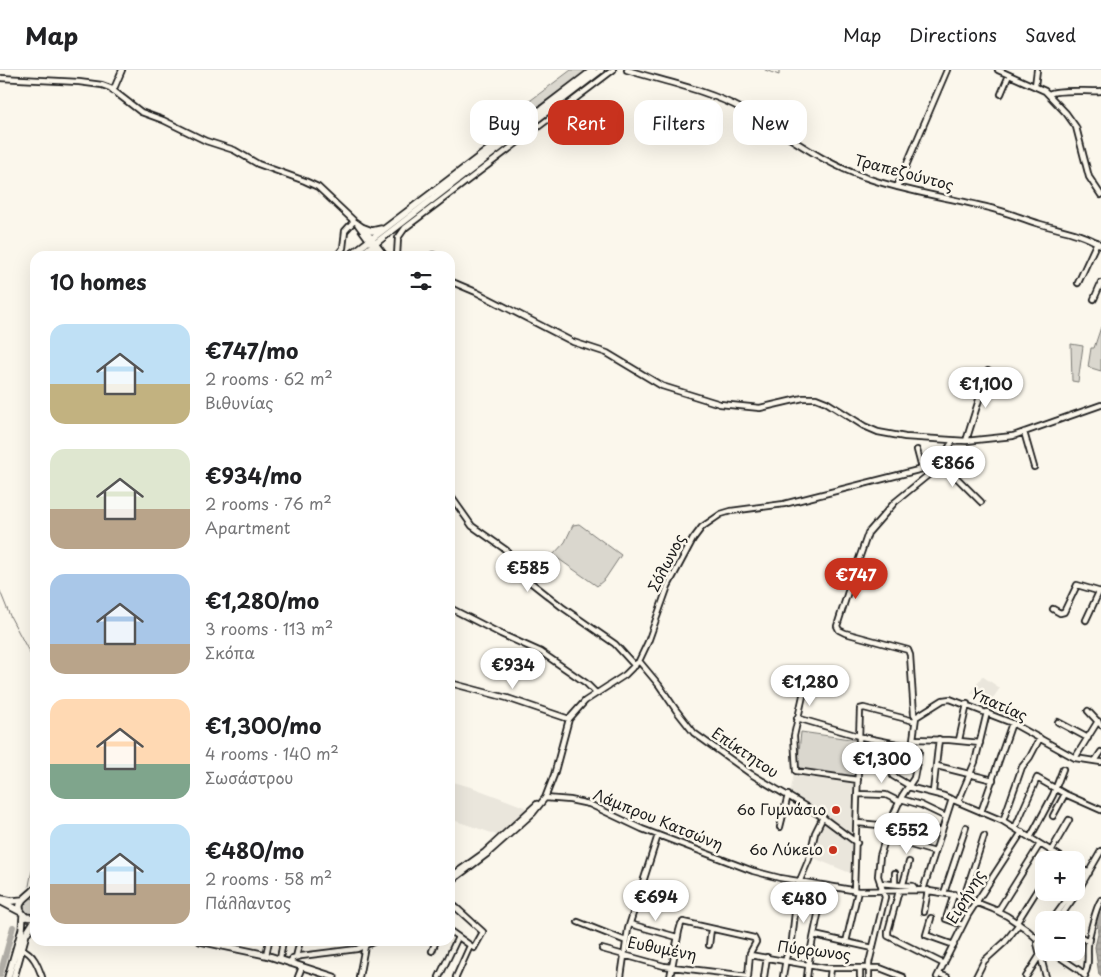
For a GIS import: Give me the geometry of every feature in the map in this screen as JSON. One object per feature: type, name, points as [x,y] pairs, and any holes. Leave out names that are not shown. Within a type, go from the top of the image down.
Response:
[{"type":"main road","points":[[365,251],[390,225],[593,70]]},
{"type":"main road","points":[[358,251],[373,242],[601,70]]},
{"type":"main road","points":[[364,228],[375,231],[390,225]]},
{"type":"main road","points":[[8,977],[22,929],[20,906],[30,894]]},
{"type":"main road","points":[[0,900],[12,901],[30,898]]},
{"type":"main road","points":[[0,900],[30,919]]},
{"type":"main road","points":[[14,977],[26,934],[30,927]]},
{"type":"main road","points":[[224,946],[266,955],[334,977]]},
{"type":"street","points":[[113,91],[122,70]]},
{"type":"street","points":[[397,251],[398,238],[405,228],[613,70]]},
{"type":"street","name":"Τραπεζούντος","points":[[627,70],[729,102],[830,163],[855,174],[897,187],[996,209],[1081,234],[1099,244]]},
{"type":"street","points":[[897,187],[947,70]]},
{"type":"street","points":[[998,70],[1035,86],[1048,94],[1074,124],[1089,177],[1101,195]]},
{"type":"street","points":[[1035,86],[1037,70]]},
{"type":"street","points":[[1001,94],[1009,75]]},
{"type":"street","points":[[0,78],[79,82],[102,86],[113,91],[141,112],[167,121],[206,141],[234,150],[258,164],[312,184],[322,190],[356,222],[373,242]]},
{"type":"street","points":[[1048,94],[1058,90],[1101,91]]},
{"type":"street","points":[[356,222],[364,228],[379,251]]},
{"type":"street","points":[[341,251],[343,248],[345,231],[356,222]]},
{"type":"street","points":[[1078,284],[1099,244]]},
{"type":"street","points":[[455,283],[573,342],[607,353],[658,384],[716,403],[753,408],[779,405],[803,398],[816,398],[823,400],[849,418],[874,431],[911,438],[953,441],[1001,438],[1024,432],[1101,405]]},
{"type":"street","points":[[1094,299],[1101,283]]},
{"type":"street","points":[[966,441],[988,371]]},
{"type":"street","points":[[1024,432],[1034,467]]},
{"type":"street","points":[[953,441],[940,461],[981,502]]},
{"type":"street","points":[[912,747],[915,719],[908,649],[880,644],[845,633],[839,630],[837,626],[866,537],[895,502],[927,476],[928,473],[916,450]]},
{"type":"street","name":"Σόλωνος","points":[[545,798],[554,775],[570,719],[577,708],[596,693],[621,678],[637,664],[648,642],[668,586],[699,530],[724,513],[784,504],[924,468],[940,461]]},
{"type":"street","name":"Επίκτητου","points":[[455,502],[472,526],[504,548],[529,581],[615,644],[659,684],[694,733],[750,774],[823,817],[857,843]]},
{"type":"street","points":[[1053,609],[1060,613],[1064,612],[1077,585],[1100,592],[1086,620]]},
{"type":"street","points":[[455,610],[541,652],[586,682],[596,693]]},
{"type":"street","points":[[455,684],[507,698],[570,719]]},
{"type":"street","points":[[804,691],[797,718],[794,743],[796,771],[858,780]]},
{"type":"street","name":"Υπατίας","points":[[915,719],[945,699],[954,699],[1012,723],[1075,758],[1098,761]]},
{"type":"street","points":[[960,740],[967,704]]},
{"type":"street","points":[[846,942],[856,891],[860,710],[861,708],[915,719]]},
{"type":"street","points":[[1075,758],[1100,723],[1088,711]]},
{"type":"street","points":[[958,802],[975,762],[987,712]]},
{"type":"street","points":[[797,718],[919,750],[915,773],[891,820],[878,869],[880,884],[885,897],[873,948],[869,977]]},
{"type":"street","points":[[1058,722],[1077,734],[1088,738]]},
{"type":"street","points":[[981,812],[1012,723]]},
{"type":"street","points":[[1003,821],[1022,766],[1030,758],[1040,738]]},
{"type":"street","points":[[913,739],[960,740],[980,743]]},
{"type":"street","points":[[933,792],[939,739]]},
{"type":"street","points":[[1098,761],[1101,752]]},
{"type":"street","points":[[937,766],[993,780]]},
{"type":"street","points":[[1030,838],[1063,769]]},
{"type":"street","points":[[893,776],[909,786],[952,799],[1003,821],[1051,851],[1069,820]]},
{"type":"street","points":[[1015,828],[1036,779],[1101,810]]},
{"type":"street","points":[[858,794],[888,795],[900,801],[921,805],[946,818]]},
{"type":"street","points":[[1053,816],[1065,794]]},
{"type":"street","points":[[780,827],[788,795]]},
{"type":"street","points":[[455,873],[487,850],[545,798]]},
{"type":"street","name":"Λάμπρου Κατσώνη","points":[[545,798],[589,804],[658,835],[753,871],[799,882],[856,891],[926,890],[954,894],[998,911],[1035,936]]},
{"type":"street","points":[[924,912],[926,890],[935,852],[952,799]]},
{"type":"street","points":[[455,878],[492,850],[533,813],[540,802]]},
{"type":"street","points":[[783,977],[785,960],[792,940],[799,882],[809,858],[815,833],[823,817]]},
{"type":"street","points":[[891,820],[942,831]]},
{"type":"street","points":[[858,823],[889,826]]},
{"type":"street","points":[[944,892],[966,827]]},
{"type":"street","name":"Ειρήνης","points":[[938,975],[963,925],[1022,832]]},
{"type":"street","points":[[621,977],[630,924],[658,835]]},
{"type":"street","points":[[964,897],[984,836]]},
{"type":"street","points":[[886,838],[935,852]]},
{"type":"street","points":[[998,911],[1040,844]]},
{"type":"street","points":[[1085,879],[1101,851]]},
{"type":"street","points":[[903,884],[909,862]]},
{"type":"street","points":[[1085,871],[1089,873]]},
{"type":"street","points":[[895,873],[895,884]]},
{"type":"street","points":[[880,884],[903,884],[914,886],[916,890]]},
{"type":"street","points":[[807,977],[824,886]]},
{"type":"street","points":[[898,890],[888,936],[944,964]]},
{"type":"street","points":[[954,894],[946,919],[963,925]]},
{"type":"street","points":[[976,977],[984,961],[1006,942],[1035,894]]},
{"type":"street","points":[[1064,961],[1085,976],[1088,967],[1088,941],[1096,910],[1101,900]]},
{"type":"street","points":[[455,907],[483,932],[474,948],[455,936]]},
{"type":"street","points":[[931,918],[926,935],[954,944]]},
{"type":"street","points":[[578,922],[626,941]]},
{"type":"street","points":[[670,977],[682,922],[754,938],[755,943],[750,955],[748,976]]},
{"type":"street","points":[[630,924],[678,937]]},
{"type":"street","points":[[709,945],[711,929]]},
{"type":"street","points":[[814,935],[873,948]]},
{"type":"street","points":[[455,945],[458,939]]},
{"type":"street","points":[[266,955],[267,946]]},
{"type":"street","points":[[280,959],[282,946]]},
{"type":"street","points":[[296,957],[299,946]]},
{"type":"street","points":[[289,963],[296,957],[365,946],[359,977]]},
{"type":"street","points":[[432,951],[434,946]]},
{"type":"street","points":[[439,977],[454,946]]},
{"type":"street","points":[[456,977],[470,946]]},
{"type":"street","points":[[22,949],[34,959],[42,977]]},
{"type":"street","name":"Ευθυμένη","points":[[602,949],[672,967],[748,976]]},
{"type":"street","name":"Πύρρωνος","points":[[750,955],[831,968],[881,968],[903,977]]},
{"type":"street","points":[[764,977],[767,958]]},
{"type":"street","points":[[1026,977],[1036,961]]},
{"type":"street","points":[[1042,961],[1046,977]]},
{"type":"street","points":[[298,977],[302,967]]},
{"type":"street","points":[[830,977],[831,968]]},
{"type":"street","points":[[860,968],[860,977]]},
{"type":"street","points":[[705,977],[706,970]]},
{"type":"street","points":[[938,975],[946,977]]},
{"type":"shaded area","points":[[982,676],[1000,688],[990,702],[971,693]]},
{"type":"shaded area","name":"6ο Γυμνάσιο","points":[[794,774],[855,781],[854,838],[824,815],[790,794]]},
{"type":"shaded area","points":[[455,782],[527,808],[499,836],[455,821]]},
{"type":"shaded area","name":"6ο Λύκειο","points":[[824,820],[855,844],[850,873],[811,857],[815,839]]},
{"type":"shaded area","points":[[1097,922],[1101,923],[1101,977],[1099,975],[1095,947],[1098,934]]},
{"type":"green space","points":[[571,70],[588,70],[538,106],[538,100],[531,100]]},
{"type":"green space","points":[[1101,327],[1101,371],[1088,367],[1091,348],[1094,348]]},
{"type":"green space","points":[[1071,344],[1083,346],[1078,382],[1072,381]]},
{"type":"green space","points":[[579,524],[621,555],[605,579],[597,586],[553,555],[565,542],[573,525]]},
{"type":"green space","points":[[801,732],[857,740],[855,777],[797,770]]},
{"type":"green space","points":[[30,898],[30,914],[24,909],[24,903]]},
{"type":"green space","points":[[956,898],[972,904],[961,924],[947,918]]},
{"type":"waterway","points":[[765,70],[779,75],[779,70]]},
{"type":"waterway","points":[[0,591],[10,616],[30,654]]},
{"type":"waterway","points":[[29,886],[30,880]]},
{"type":"waterway","points":[[1100,922],[1099,912],[1101,907]]},
{"type":"waterway","points":[[0,975],[13,927]]},
{"type":"place","name":"6ο Γυμνάσιο","points":[[836,810]]},
{"type":"place","name":"6ο Λύκειο","points":[[833,850]]}]
